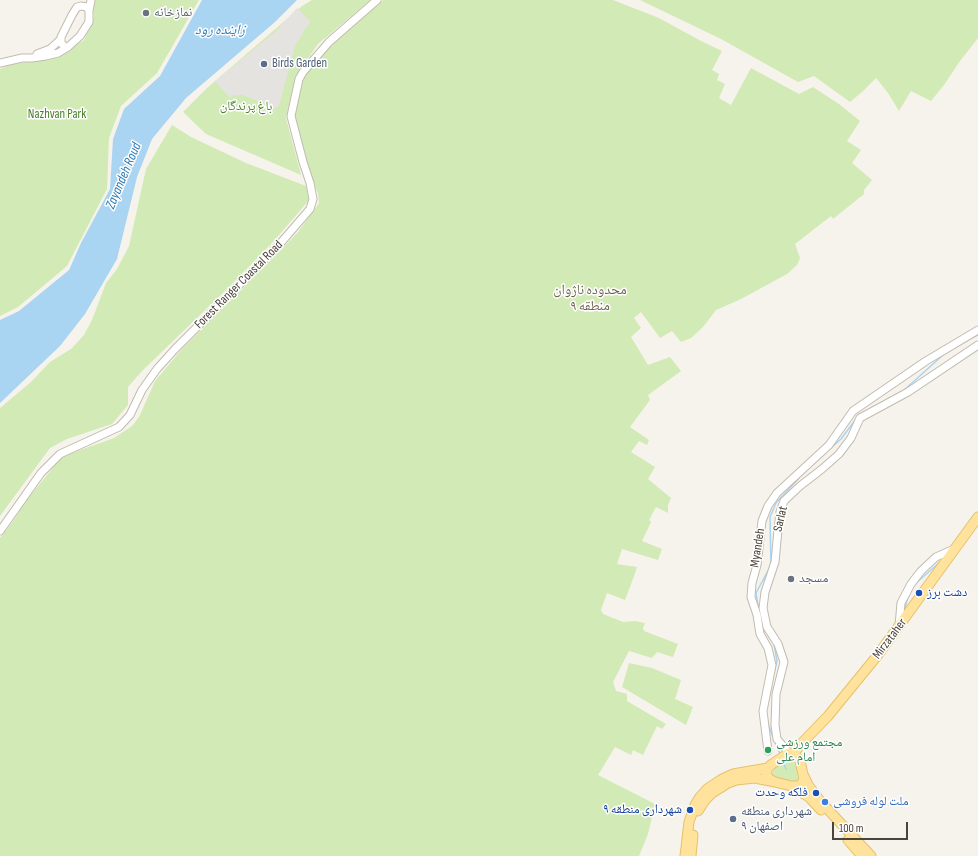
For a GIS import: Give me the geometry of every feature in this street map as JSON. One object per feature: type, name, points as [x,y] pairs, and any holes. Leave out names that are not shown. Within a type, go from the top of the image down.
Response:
[{"type":"main road","name":"Mirzataher","points":[[792,754],[847,694],[899,628],[978,517]]},
{"type":"main road","points":[[775,782],[767,776],[766,773],[768,768],[772,764],[792,754],[800,761],[808,785],[821,802],[871,856]]},
{"type":"main road","points":[[685,856],[689,822],[695,805],[707,788],[722,778],[733,774],[768,768]]},
{"type":"main road","points":[[691,856],[692,837],[696,815],[700,807],[712,793],[728,783],[755,778],[791,786],[800,786],[804,779],[804,775]]},
{"type":"main road","points":[[791,786],[809,797],[862,856]]},
{"type":"street","points":[[0,63],[42,52],[58,43],[80,0]]},
{"type":"street","points":[[22,58],[46,56],[58,53],[68,47],[80,36],[89,22],[91,0]]},
{"type":"street","name":"Forest Ranger Coastal Road","points":[[0,531],[41,473],[60,454],[120,427],[130,415],[142,390],[157,368],[278,246],[310,209],[313,199],[310,183],[291,116],[299,79],[303,72],[329,42],[377,0]]},
{"type":"street","points":[[77,7],[84,6],[87,7],[89,11]]},
{"type":"street","points":[[61,39],[63,46],[68,47]]},
{"type":"street","name":"Myandeh","points":[[768,752],[773,740],[767,710],[772,665],[768,648],[760,634],[757,614],[750,597],[757,565],[762,521],[768,506],[777,494],[830,445],[853,411],[945,349],[978,330]]},
{"type":"street","name":"Sarlat","points":[[773,740],[775,725],[767,710],[776,694],[784,662],[778,644],[767,626],[763,608],[765,592],[775,562],[779,518],[784,501],[839,454],[851,438],[860,418],[908,392],[952,361],[978,345]]},
{"type":"street","points":[[945,349],[952,361]]},
{"type":"street","points":[[899,628],[901,603],[911,584],[921,571],[936,558],[954,549]]},
{"type":"street","points":[[773,740],[792,754]]},
{"type":"green space","name":"Nazhvan Park","points":[[95,0],[199,0],[157,73],[121,106],[109,138],[107,189],[67,266],[18,307],[0,316],[0,69],[9,65],[58,57],[84,40],[94,17],[93,5]]},
{"type":"green space","name":"باغ پرندگان","points":[[312,0],[370,0],[318,44],[295,77],[286,118],[301,175],[206,134],[183,112],[207,88],[302,6]]},
{"type":"green space","points":[[383,0],[613,0],[659,18],[722,51],[712,70],[719,74],[717,80],[725,84],[719,98],[731,105],[751,68],[799,94],[813,87],[839,104],[860,121],[847,141],[861,150],[852,163],[872,180],[864,190],[864,194],[833,219],[831,216],[795,244],[800,258],[797,265],[787,274],[741,299],[716,310],[703,327],[691,338],[681,342],[672,331],[660,338],[641,312],[634,318],[641,328],[631,337],[648,365],[670,357],[681,371],[648,395],[650,400],[630,427],[649,440],[647,445],[639,441],[631,452],[655,467],[648,479],[671,498],[668,505],[668,513],[656,507],[649,520],[651,522],[642,541],[662,549],[658,560],[622,549],[617,564],[637,567],[633,579],[625,600],[607,593],[601,610],[603,614],[623,622],[635,621],[645,623],[643,628],[644,631],[678,644],[673,657],[657,652],[652,658],[629,651],[613,682],[616,691],[627,694],[627,701],[666,724],[662,729],[657,726],[643,755],[633,750],[631,755],[615,747],[598,775],[655,804],[648,834],[639,856],[0,856],[0,538],[14,520],[25,502],[60,459],[69,454],[114,438],[132,426],[139,417],[155,381],[182,349],[298,232],[319,203],[318,194],[307,164],[293,116],[305,74],[330,47]]},
{"type":"green space","points":[[640,0],[978,0],[978,38],[931,101],[911,91],[899,111],[888,93],[876,78],[850,102],[814,76],[798,82],[721,39]]},
{"type":"green space","points":[[172,125],[191,137],[246,163],[306,186],[309,200],[272,243],[142,371],[128,387],[128,405],[112,424],[67,439],[50,448],[0,516],[0,408],[31,382],[50,362],[71,349],[84,335],[92,320],[106,283],[117,269],[129,246],[146,169]]},
{"type":"green space","points":[[629,663],[652,668],[681,680],[675,699],[693,707],[686,725],[622,687]]},
{"type":"green space","points":[[786,760],[793,761],[796,767],[798,779],[796,782],[777,779],[771,775],[776,767]]},
{"type":"shaded area","name":"Birds Garden","points":[[297,8],[311,22],[295,46],[279,106],[274,109],[266,104],[243,95],[234,95],[230,98],[215,81],[277,30]]},
{"type":"water","name":"زاینده رود","points":[[202,0],[297,0],[275,22],[186,98],[152,139],[137,177],[117,259],[85,314],[60,346],[0,403],[0,320],[19,311],[69,270],[81,243],[110,189],[113,139],[124,109],[160,76]]},
{"type":"waterway","points":[[967,340],[978,335]]},
{"type":"waterway","points":[[902,392],[943,355]]},
{"type":"waterway","points":[[831,448],[841,439],[856,419]]},
{"type":"waterway","points":[[771,566],[770,517],[776,503],[799,478]]},
{"type":"waterway","points":[[916,583],[939,563]]},
{"type":"waterway","points":[[759,612],[756,593],[769,569]]},
{"type":"waterway","points":[[904,612],[908,596]]},
{"type":"waterway","points":[[773,676],[777,661],[774,644]]},
{"type":"waterway","points":[[768,724],[773,737]]},
{"type":"waterway","points":[[775,742],[780,754]]},
{"type":"waterway","points":[[783,762],[786,769]]},
{"type":"place","name":"نمازخانه","points":[[146,13]]},
{"type":"place","name":"Birds Garden","points":[[264,64]]},
{"type":"place","name":"مسجد","points":[[791,579]]},
{"type":"place","name":"دشت برز","points":[[919,593]]},
{"type":"place","name":"مجتمع ورزشی امام علی","points":[[768,750]]},
{"type":"place","name":"فلکه وحدت","points":[[816,793]]},
{"type":"place","name":"ملت لوله فروشی","points":[[825,802]]},
{"type":"place","name":"شهرداری منطقه ۹","points":[[690,810]]},
{"type":"place","name":"شهرداری منطقه ۹ اصفهان","points":[[733,819]]},
{"type":"district","name":"محدوده ناژوان منطقه ۹","points":[[590,298]]},
{"type":"water label","name":"Zayandeh Roud","points":[[124,176]]}]
